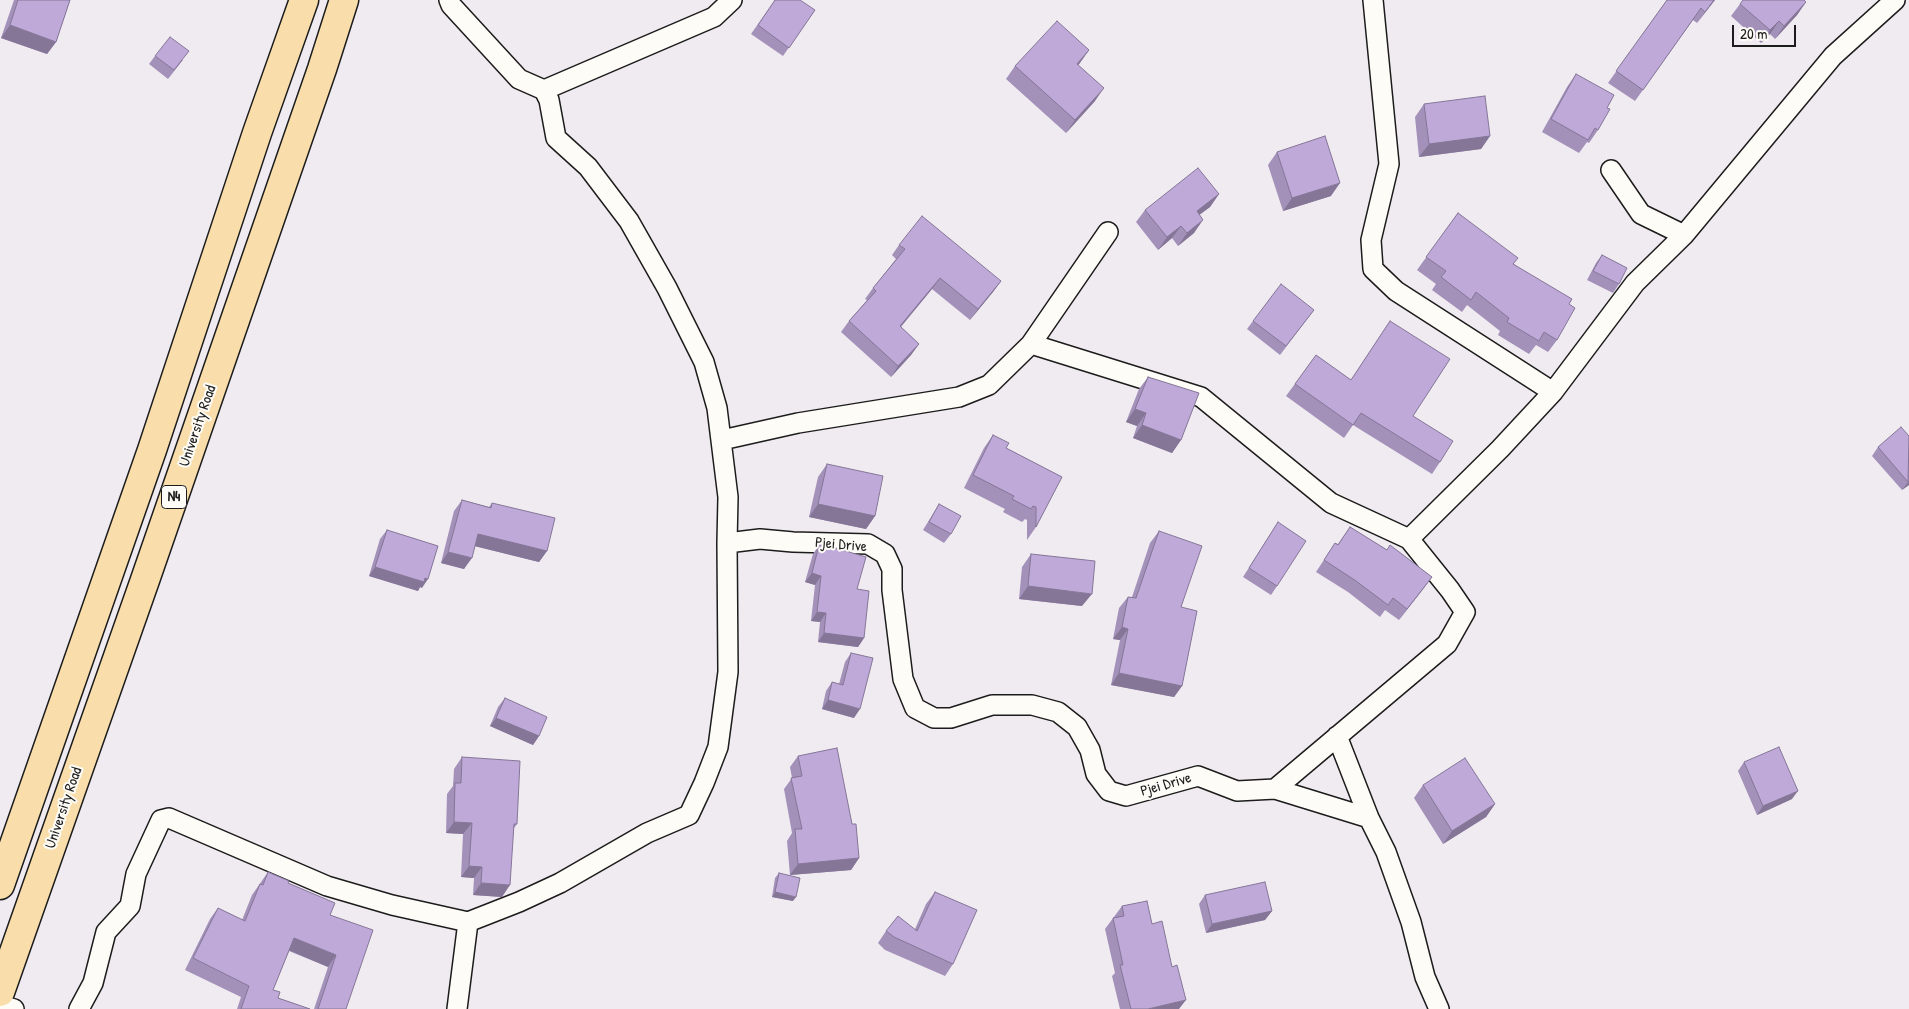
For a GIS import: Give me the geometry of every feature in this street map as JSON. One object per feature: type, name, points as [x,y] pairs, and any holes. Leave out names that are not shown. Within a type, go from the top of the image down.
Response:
[{"type":"highway","name":"N4","points":[[0,885],[152,450],[257,133],[304,0]]},
{"type":"highway","name":"University Road","points":[[0,992],[152,561],[344,0]]},
{"type":"street","points":[[79,1009],[93,983],[106,932],[130,906],[136,874],[161,820],[169,818],[327,886],[392,905],[468,922],[560,883],[647,833],[689,815],[718,747],[728,672],[728,498],[717,408],[704,362],[667,288],[629,221],[588,167],[556,138],[549,100],[544,90],[519,79],[451,5],[450,0]]},
{"type":"street","points":[[544,90],[714,17],[732,0]]},
{"type":"street","points":[[1373,0],[1389,164],[1371,240],[1373,269],[1396,291],[1553,392]]},
{"type":"street","points":[[1410,539],[1500,449],[1553,392],[1635,283],[1684,235],[1833,56],[1895,0]]},
{"type":"street","points":[[1611,170],[1641,214],[1684,235]]},
{"type":"street","points":[[722,440],[798,423],[959,397],[989,385],[1031,344],[1108,232]]},
{"type":"street","points":[[1031,344],[1201,397],[1331,502],[1410,539],[1465,612],[1447,644],[1275,789]]},
{"type":"street","name":"Pjei Drive","points":[[727,543],[760,539],[868,544],[885,554],[892,569],[892,590],[903,679],[914,708],[934,718],[951,718],[992,705],[1032,705],[1058,712],[1077,727],[1090,750],[1096,774],[1109,791],[1126,796],[1198,776],[1237,791],[1275,789],[1369,818]]},
{"type":"street","points":[[1337,736],[1369,818],[1389,861],[1411,922],[1425,977],[1439,1009]]},
{"type":"street","points":[[457,1009],[468,922]]},
{"type":"street","points":[[0,1005],[14,1009]]},
{"type":"building","points":[[18,0],[70,0],[56,42],[10,25]]},
{"type":"building","points":[[775,0],[800,0],[815,10],[789,48],[758,25]]},
{"type":"building","points":[[1667,0],[1714,0],[1705,12],[1701,8],[1643,90],[1616,71]]},
{"type":"building","points":[[1743,0],[1804,0],[1806,2],[1784,26],[1779,21],[1770,30],[1740,4]]},
{"type":"building","points":[[1057,21],[1089,50],[1077,64],[1104,88],[1075,120],[1015,66]]},
{"type":"building","points":[[170,37],[189,51],[174,70],[155,56]]},
{"type":"building","points":[[1576,74],[1614,95],[1607,108],[1610,109],[1598,130],[1595,128],[1588,140],[1551,119]]},
{"type":"building","points":[[1485,96],[1490,136],[1429,144],[1424,104]]},
{"type":"building","points":[[1325,136],[1340,183],[1292,198],[1277,152]]},
{"type":"building","points":[[1198,168],[1219,194],[1197,211],[1203,220],[1187,233],[1181,226],[1167,237],[1145,210]]},
{"type":"building","points":[[1458,213],[1518,258],[1513,264],[1572,299],[1569,304],[1575,308],[1557,340],[1544,332],[1539,341],[1507,322],[1509,318],[1476,292],[1471,300],[1441,277],[1446,271],[1426,257]]},
{"type":"building","points":[[922,216],[1001,281],[978,309],[940,278],[900,326],[919,344],[898,366],[849,321],[876,291],[873,288],[905,249],[899,245]]},
{"type":"building","points":[[1602,255],[1627,268],[1619,284],[1593,271]]},
{"type":"building","points":[[1281,284],[1314,310],[1286,346],[1253,321]]},
{"type":"building","points":[[1390,321],[1450,359],[1413,416],[1453,441],[1440,462],[1361,413],[1353,425],[1295,384],[1316,355],[1351,380]]},
{"type":"building","points":[[1148,377],[1199,393],[1181,440],[1142,425],[1146,413],[1135,409]]},
{"type":"building","points":[[1901,427],[1909,436],[1908,482],[1878,447]]},
{"type":"building","points":[[993,435],[1009,443],[1006,448],[1062,477],[1036,527],[1036,507],[1033,506],[1031,509],[1012,499],[1014,496],[973,475]]},
{"type":"building","points":[[827,464],[883,476],[875,516],[818,504]]},
{"type":"building","points":[[462,500],[491,508],[492,503],[555,518],[547,551],[478,534],[472,558],[448,552]]},
{"type":"building","points":[[939,504],[961,516],[951,534],[929,522]]},
{"type":"building","points":[[1278,522],[1306,541],[1277,586],[1249,568]]},
{"type":"building","points":[[1350,527],[1387,550],[1390,545],[1432,577],[1407,609],[1393,598],[1388,605],[1324,560],[1335,543],[1338,545]]},
{"type":"building","points":[[387,530],[438,546],[428,579],[425,578],[424,582],[375,567]]},
{"type":"building","points":[[1159,531],[1202,546],[1181,607],[1197,611],[1182,686],[1119,673],[1128,629],[1122,627],[1128,597],[1136,598]]},
{"type":"building","points":[[819,545],[826,545],[866,557],[857,589],[869,591],[864,638],[824,633],[826,613],[817,612],[821,576],[812,573]]},
{"type":"building","points":[[1031,554],[1095,561],[1092,594],[1028,586]]},
{"type":"building","points":[[851,653],[873,658],[860,709],[828,700],[832,682],[843,685]]},
{"type":"building","points":[[505,698],[547,717],[539,736],[496,718]]},
{"type":"building","points":[[1779,747],[1798,791],[1763,806],[1744,762]]},
{"type":"building","points":[[837,748],[852,824],[856,824],[859,858],[798,864],[795,829],[802,829],[791,778],[802,776],[798,756]]},
{"type":"building","points":[[462,757],[520,761],[517,824],[514,824],[510,885],[481,883],[482,867],[469,866],[472,823],[454,822],[455,783],[461,783]]},
{"type":"building","points":[[1465,758],[1495,804],[1452,831],[1423,785]]},
{"type":"building","points":[[268,872],[289,881],[288,883],[335,903],[330,915],[373,930],[346,1009],[318,1009],[336,955],[294,938],[273,990],[280,992],[278,998],[310,1009],[241,1009],[249,986],[193,958],[218,908],[245,921],[260,884],[263,885]]},
{"type":"building","points":[[779,873],[800,878],[796,897],[775,892]]},
{"type":"building","points":[[1265,882],[1272,911],[1212,924],[1205,895]]},
{"type":"building","points":[[935,892],[977,910],[953,964],[894,937],[886,931],[898,916],[917,931]]},
{"type":"building","points":[[1147,901],[1152,924],[1162,921],[1172,967],[1177,965],[1186,1000],[1148,1009],[1131,1009],[1120,965],[1123,965],[1113,918],[1124,916],[1122,906]]}]
